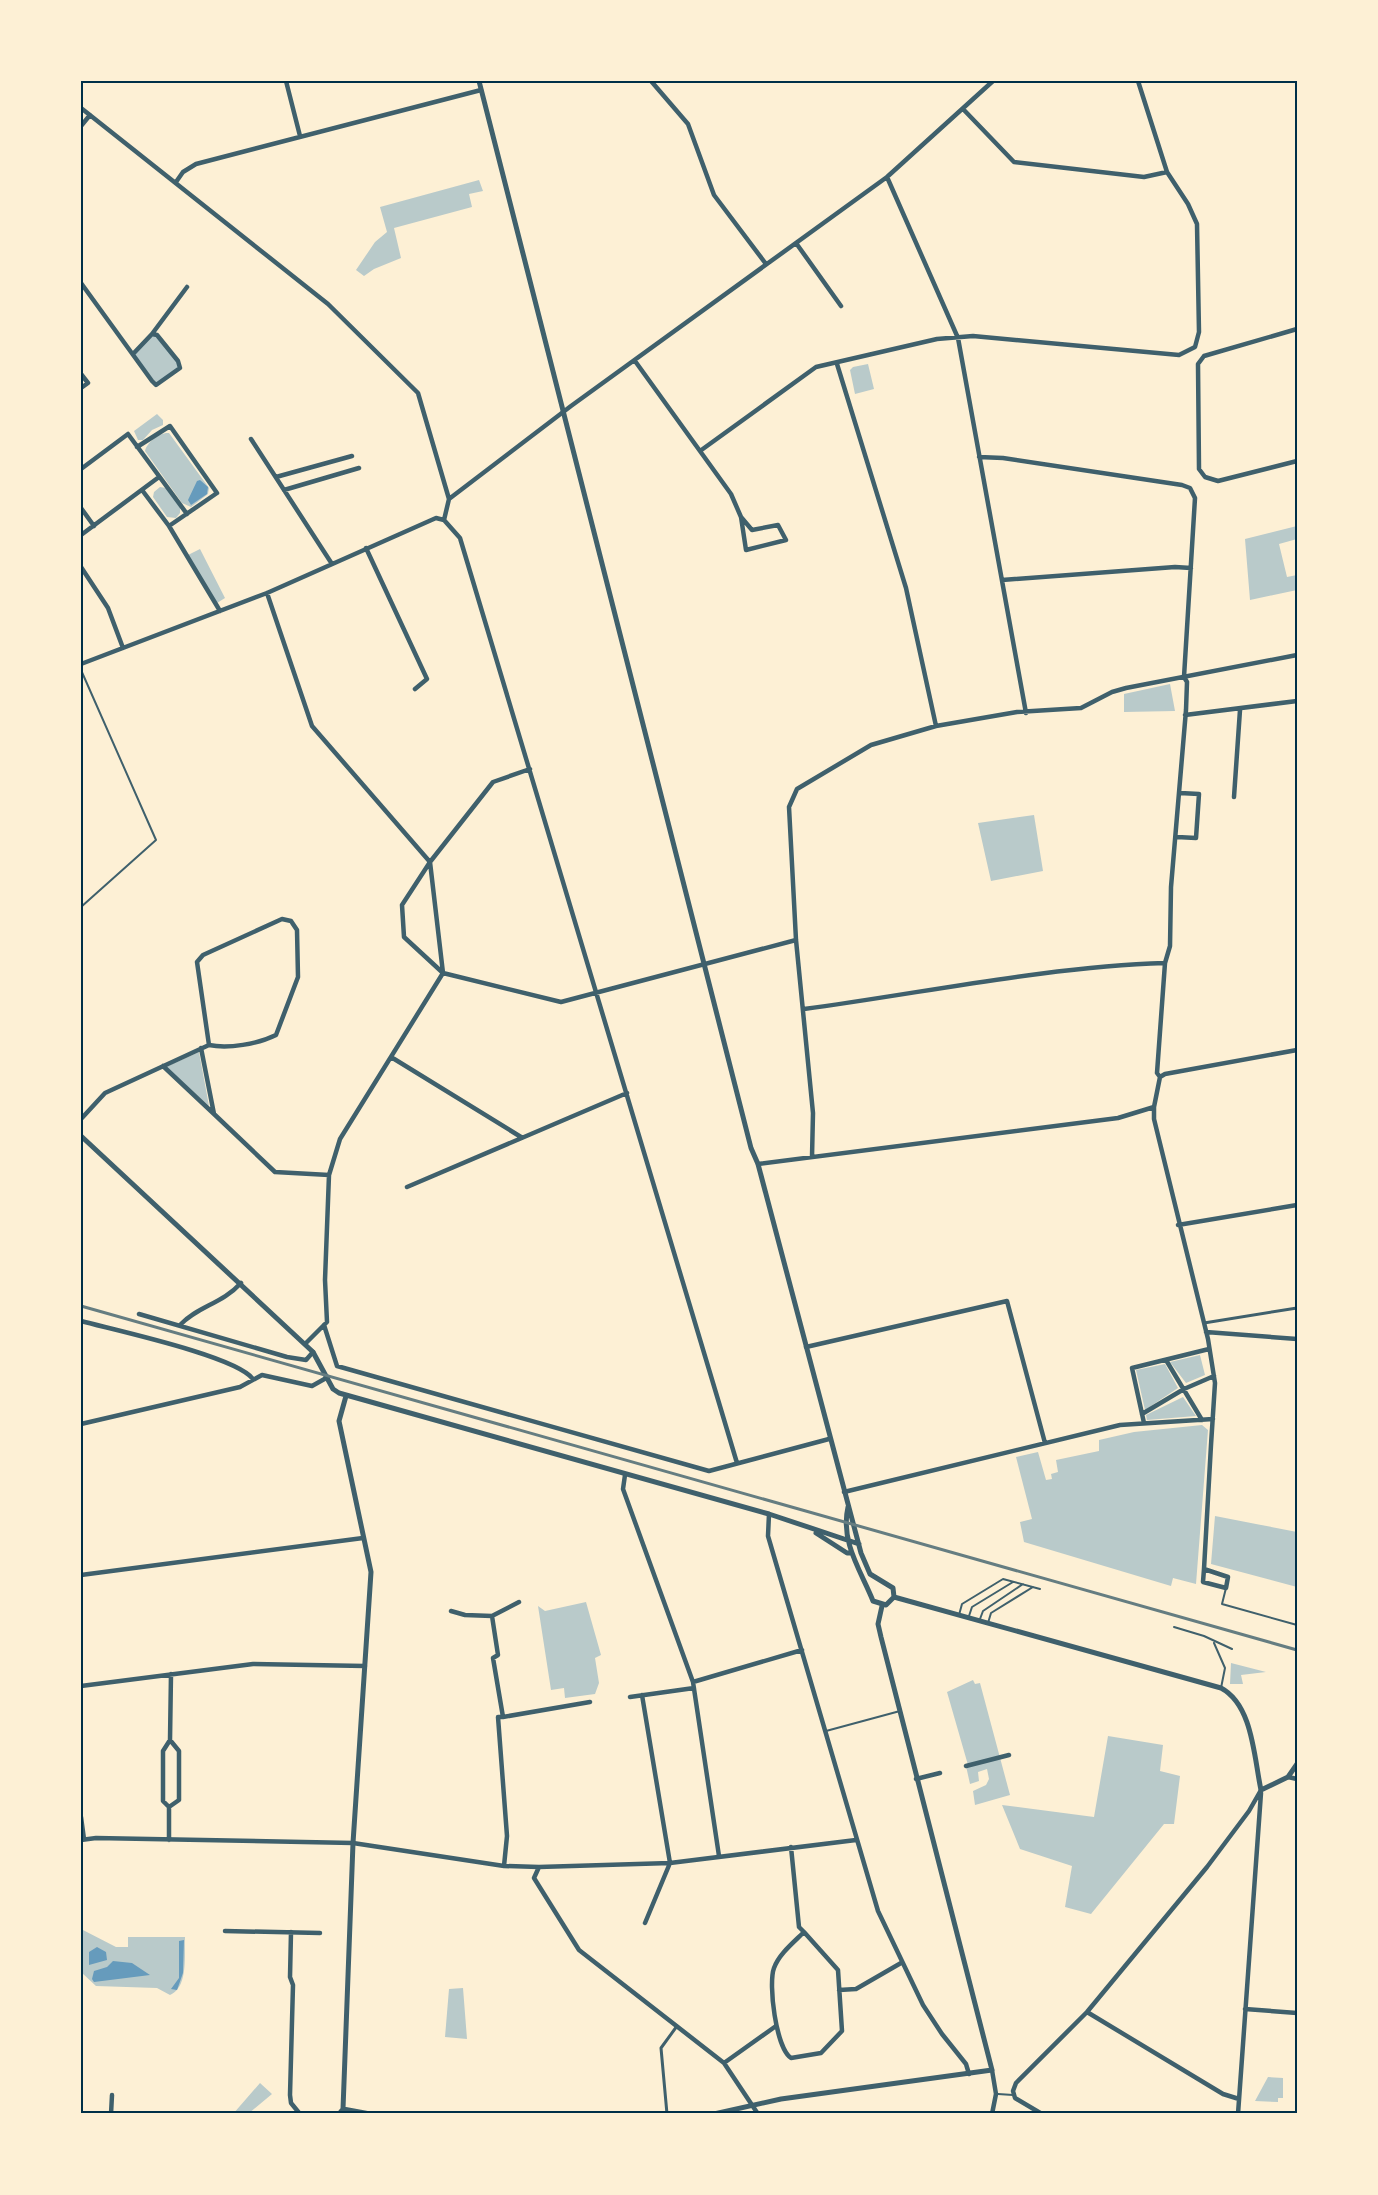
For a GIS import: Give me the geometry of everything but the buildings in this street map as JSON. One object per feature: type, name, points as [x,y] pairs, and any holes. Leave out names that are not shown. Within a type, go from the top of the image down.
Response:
[{"type":"street","points":[[286,81],[300,136]]},
{"type":"street","points":[[479,81],[565,411],[748,1137],[758,1164],[859,1544],[867,1570],[893,1588],[894,1597],[890,1603],[882,1606],[873,1601],[871,1590],[861,1579],[848,1541],[845,1518],[848,1507]]},
{"type":"street","points":[[651,81],[688,124],[714,195],[766,264]]},
{"type":"street","points":[[449,499],[565,411],[887,177],[993,81]]},
{"type":"street","points":[[700,451],[816,367],[837,364],[937,339],[973,336],[1179,355],[1196,347],[1199,332],[1197,224],[1188,204],[1167,172],[1138,81]]},
{"type":"street","points":[[176,182],[183,172],[196,164],[481,90]]},
{"type":"street","points":[[81,108],[328,304],[418,393],[449,499],[444,520]]},
{"type":"street","points":[[963,109],[1014,162],[1144,177],[1167,172]]},
{"type":"street","points":[[81,126],[90,116]]},
{"type":"street","points":[[887,177],[958,338],[1026,713]]},
{"type":"street","points":[[795,243],[841,306]]},
{"type":"street","points":[[81,283],[156,385],[177,372],[178,361],[161,339],[152,334]]},
{"type":"street","points":[[133,354],[152,334],[187,287]]},
{"type":"street","points":[[1297,329],[1204,356],[1198,364],[1199,469],[1205,477],[1218,481],[1297,460]]},
{"type":"street","points":[[634,361],[731,494],[741,517],[746,550],[786,540],[778,525],[752,530],[741,517]]},
{"type":"street","points":[[837,364],[904,582],[936,726]]},
{"type":"street","points":[[81,374],[88,383],[81,388]]},
{"type":"street","points":[[137,447],[170,426],[217,493],[169,526]]},
{"type":"street","points":[[81,469],[128,434],[187,513]]},
{"type":"street","points":[[251,438],[332,564]]},
{"type":"street","points":[[276,477],[352,456]]},
{"type":"street","points":[[979,457],[1015,460],[1190,488],[1195,498],[1184,677],[1187,682],[1185,716],[1177,837],[1171,887],[1170,946],[1165,963],[1158,1064],[1160,1077],[1154,1107],[1178,1225],[1206,1332],[1214,1376],[1203,1582],[1226,1588],[1228,1577],[1204,1569]]},
{"type":"street","points":[[284,490],[359,468]]},
{"type":"street","points":[[81,535],[159,477]]},
{"type":"street","points":[[142,490],[169,526],[220,611]]},
{"type":"street","points":[[81,508],[94,526]]},
{"type":"street","points":[[81,664],[267,592],[435,518],[444,520],[460,538],[737,1463]]},
{"type":"street","points":[[366,548],[427,679],[415,689]]},
{"type":"street","points":[[81,567],[108,608],[123,648]]},
{"type":"street","points":[[1002,580],[1175,567],[1191,568]]},
{"type":"street","points":[[267,592],[312,726],[429,862],[443,973],[340,1139],[329,1175],[325,1280],[327,1322],[304,1344]]},
{"type":"street","points":[[812,1158],[813,1113],[796,940],[789,807],[797,789],[870,745],[936,726],[1026,713],[1081,708],[1112,692],[1297,655]]},
{"type":"street","points":[[1185,716],[1297,701]]},
{"type":"street","points":[[1234,797],[1240,710]]},
{"type":"street","points":[[530,769],[493,782],[429,862],[402,905],[404,937],[443,973],[561,1002],[796,940]]},
{"type":"street","points":[[1177,837],[1196,838],[1199,794],[1180,793]]},
{"type":"street","points":[[81,1119],[105,1093],[201,1048],[209,1045],[228,1045],[267,1039],[276,1035],[298,977],[297,930],[291,921],[282,919],[203,955],[197,962],[209,1045]]},
{"type":"street","points":[[804,1009],[1078,970],[1165,963]]},
{"type":"street","points":[[201,1048],[214,1114]]},
{"type":"street","points":[[1160,1077],[1165,1074],[1297,1050]]},
{"type":"street","points":[[391,1057],[521,1137]]},
{"type":"street","points":[[163,1066],[275,1172],[329,1175]]},
{"type":"street","points":[[407,1187],[627,1093]]},
{"type":"street","points":[[758,1164],[1118,1118],[1154,1107]]},
{"type":"street","points":[[81,1136],[313,1352],[333,1389],[346,1396],[769,1514],[859,1544]]},
{"type":"street","points":[[1178,1225],[1297,1205]]},
{"type":"street","points":[[180,1325],[188,1317],[229,1297],[241,1283]]},
{"type":"street","points":[[806,1347],[1007,1300],[1045,1443]]},
{"type":"street","points":[[1203,1323],[1297,1308]]},
{"type":"street","points":[[139,1314],[287,1357],[306,1360],[313,1352]]},
{"type":"street","points":[[81,1321],[221,1361],[244,1370],[253,1379]]},
{"type":"street","points":[[324,1325],[337,1366],[709,1471],[830,1439]]},
{"type":"street","points":[[1206,1332],[1297,1339]]},
{"type":"street","points":[[1144,1424],[1132,1368],[1209,1349]]},
{"type":"street","points":[[1166,1360],[1202,1420]]},
{"type":"street","points":[[81,1424],[240,1387],[268,1374],[312,1386],[328,1377]]},
{"type":"street","points":[[1142,1414],[1184,1389],[1214,1376]]},
{"type":"street","points":[[346,1396],[339,1421],[371,1572],[353,1843],[341,2112],[370,2114]]},
{"type":"street","points":[[844,1492],[1120,1425],[1213,1419]]},
{"type":"street","points":[[625,1475],[623,1489],[693,1685],[719,1856]]},
{"type":"street","points":[[769,1514],[768,1536],[878,1911],[923,2005],[966,2064],[969,2074]]},
{"type":"street","points":[[811,1528],[852,1553]]},
{"type":"street","points":[[81,1575],[363,1538]]},
{"type":"street","points":[[871,1590],[876,1583],[885,1582]]},
{"type":"street","points":[[894,1597],[1221,1688],[1231,1694],[1242,1711],[1261,1790],[1238,2114]]},
{"type":"street","points":[[451,1611],[465,1615],[492,1616],[519,1602]]},
{"type":"street","points":[[882,1606],[879,1629],[992,2070],[996,2094],[992,2114]]},
{"type":"street","points":[[492,1616],[498,1654],[493,1658],[503,1716]]},
{"type":"street","points":[[630,1697],[693,1685],[802,1650]]},
{"type":"street","points":[[81,1686],[253,1664],[364,1666]]},
{"type":"street","points":[[169,1840],[169,1807],[163,1801],[163,1751],[170,1740],[171,1674]]},
{"type":"street","points":[[642,1695],[670,1863],[645,1923]]},
{"type":"street","points":[[504,1866],[507,1836],[498,1717],[590,1702]]},
{"type":"street","points":[[169,1807],[179,1800],[179,1751],[170,1740]]},
{"type":"street","points":[[966,1766],[1009,1755]]},
{"type":"street","points":[[1042,2114],[1018,2102],[1013,2095],[1016,2083],[1087,2012],[1207,1867],[1249,1811],[1261,1790],[1288,1777],[1297,1764]]},
{"type":"street","points":[[916,1779],[940,1773]]},
{"type":"street","points":[[1288,1777],[1297,1779]]},
{"type":"street","points":[[81,1817],[83,1840],[353,1843],[504,1866],[538,1868],[670,1863],[856,1840]]},
{"type":"street","points":[[791,1847],[799,1926],[838,1970],[842,2031],[821,2053],[791,2058],[787,2055],[776,2026],[772,1981],[774,1969],[804,1932]]},
{"type":"street","points":[[538,1868],[534,1878],[579,1950],[724,2063],[733,2072],[758,2114]]},
{"type":"street","points":[[225,1931],[320,1933]]},
{"type":"street","points":[[291,1932],[290,1977],[293,1985],[290,2095],[291,2103],[300,2114]]},
{"type":"street","points":[[839,1990],[856,1989],[901,1963]]},
{"type":"street","points":[[1245,2009],[1297,2013]]},
{"type":"street","points":[[1087,2012],[1223,2094],[1239,2099]]},
{"type":"street","points":[[667,2114],[661,2048],[677,2026]]},
{"type":"street","points":[[724,2063],[776,2026]]},
{"type":"street","points":[[714,2114],[751,2105],[992,2070]]},
{"type":"street","points":[[111,2114],[112,2095]]},
{"type":"lane","points":[[81,670],[156,840],[81,907]]},
{"type":"lane","points":[[959,1615],[962,1604],[1003,1580],[1040,1589]]},
{"type":"lane","points":[[969,1618],[972,1608],[1013,1582]]},
{"type":"lane","points":[[979,1620],[982,1611],[1023,1584]]},
{"type":"lane","points":[[988,1623],[991,1613],[1033,1587]]},
{"type":"lane","points":[[1226,1588],[1222,1604],[1297,1624]]},
{"type":"lane","points":[[1174,1627],[1207,1637],[1213,1642],[1232,1649]]},
{"type":"lane","points":[[1213,1642],[1225,1665],[1221,1688]]},
{"type":"lane","points":[[826,1731],[900,1711]]},
{"type":"lane","points":[[996,2094],[1013,2095]]},
{"type":"shaded area","points":[[479,180],[483,191],[469,194],[472,207],[394,228],[401,258],[374,269],[364,276],[356,270],[375,242],[387,232],[380,207]]},
{"type":"shaded area","points":[[152,334],[157,335],[178,361],[180,368],[158,385],[133,354]]},
{"type":"shaded area","points":[[868,364],[874,389],[855,394],[850,370],[853,367]]},
{"type":"shaded area","points":[[157,414],[163,420],[163,425],[152,430],[143,440],[138,440],[134,431]]},
{"type":"shaded area","points":[[169,433],[209,488],[208,494],[191,507],[182,503],[145,451],[154,438]]},
{"type":"shaded area","points":[[160,487],[166,488],[180,507],[180,513],[176,518],[167,517],[153,497],[154,492]]},
{"type":"shaded area","points":[[1297,526],[1297,539],[1279,544],[1287,577],[1297,575],[1297,590],[1250,600],[1245,539]]},
{"type":"shaded area","points":[[200,549],[225,598],[217,603],[188,555]]},
{"type":"shaded area","points":[[1170,684],[1175,711],[1124,712],[1124,694]]},
{"type":"shaded area","points":[[1034,815],[1043,871],[991,881],[978,823]]},
{"type":"shaded area","points":[[199,1052],[209,1106],[166,1067]]},
{"type":"shaded area","points":[[1200,1355],[1205,1375],[1186,1383],[1170,1362]]},
{"type":"shaded area","points":[[1165,1364],[1178,1388],[1145,1410],[1136,1370]]},
{"type":"shaded area","points":[[1183,1397],[1196,1416],[1147,1420],[1146,1415]]},
{"type":"shaded area","points":[[1202,1425],[1208,1430],[1196,1584],[1173,1578],[1171,1586],[1024,1542],[1020,1522],[1032,1519],[1016,1457],[1038,1452],[1046,1480],[1052,1479],[1051,1474],[1058,1472],[1056,1460],[1099,1451],[1099,1440],[1134,1432]]},
{"type":"shaded area","points":[[1215,1516],[1297,1532],[1297,1587],[1211,1564]]},
{"type":"shaded area","points":[[586,1602],[601,1655],[595,1658],[599,1683],[595,1694],[565,1698],[564,1688],[551,1690],[538,1606],[545,1611]]},
{"type":"shaded area","points":[[1231,1663],[1266,1672],[1241,1675],[1243,1684],[1230,1684]]},
{"type":"shaded area","points":[[973,1680],[975,1684],[980,1683],[1010,1795],[975,1805],[973,1791],[986,1785],[989,1779],[987,1769],[978,1772],[979,1781],[970,1784],[966,1766],[968,1765],[947,1692]]},
{"type":"shaded area","points":[[1108,1736],[1163,1745],[1160,1771],[1180,1776],[1174,1824],[1164,1824],[1091,1914],[1065,1907],[1072,1866],[1020,1849],[1002,1805],[1094,1817]]},
{"type":"shaded area","points":[[81,1929],[116,1947],[128,1947],[128,1937],[185,1937],[184,1969],[180,1985],[170,1995],[157,1988],[96,1986],[81,1972]]},
{"type":"shaded area","points":[[463,1988],[467,2039],[445,2037],[449,1989]]},
{"type":"shaded area","points":[[1268,2077],[1283,2078],[1283,2098],[1278,2098],[1278,2102],[1255,2101]]},
{"type":"shaded area","points":[[260,2083],[272,2094],[248,2114],[233,2114]]},
{"type":"water","points":[[200,480],[208,487],[207,494],[191,505],[188,500],[197,481]]},
{"type":"water","points":[[184,1940],[183,1973],[177,1990],[171,1989],[179,1978],[179,1941]]},
{"type":"water","points":[[97,1947],[106,1952],[107,1960],[89,1965],[89,1952]]},
{"type":"water","points":[[113,1961],[132,1963],[150,1975],[94,1982],[92,1979],[94,1971],[107,1967]]},
{"type":"railway","points":[[81,1306],[1297,1650]]}]
